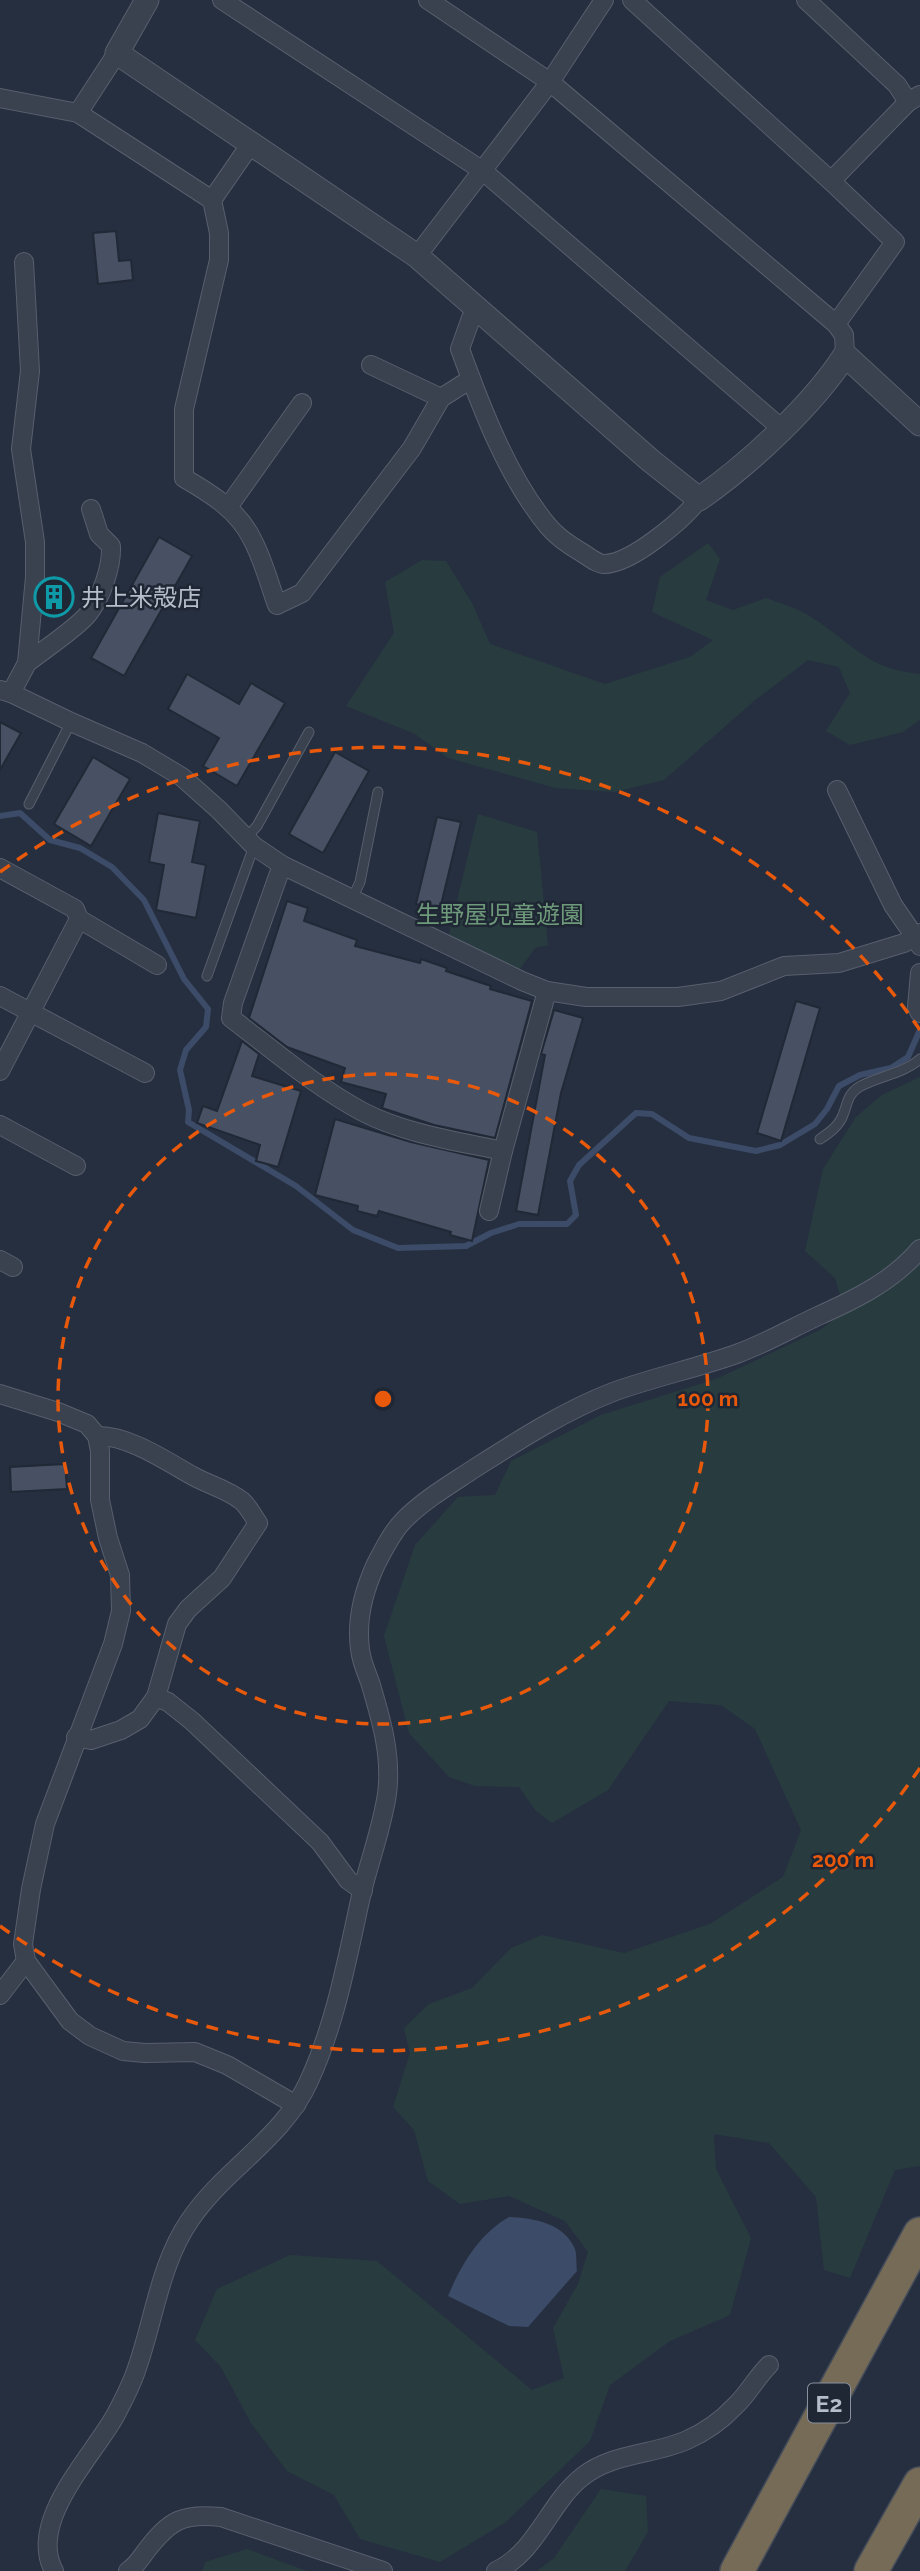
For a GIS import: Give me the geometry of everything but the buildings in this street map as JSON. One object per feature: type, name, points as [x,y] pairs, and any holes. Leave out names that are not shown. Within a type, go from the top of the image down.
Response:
[{"type":"highway","name":"E2","points":[[737,2571],[920,2234]]},
{"type":"highway","points":[[872,2571],[920,2484]]},
{"type":"street","points":[[222,0],[483,171],[781,428]]},
{"type":"street","points":[[428,0],[550,82],[836,324],[844,335],[845,355],[832,375],[781,428],[722,483],[699,499],[689,512],[665,533],[621,561],[602,564],[564,542],[548,526],[511,470],[460,349],[471,318],[478,309]]},
{"type":"street","points":[[417,256],[550,82],[604,0]]},
{"type":"street","points":[[632,0],[895,242],[836,324]]},
{"type":"street","points":[[806,0],[914,99],[831,181]]},
{"type":"street","points":[[78,113],[117,53],[142,2]]},
{"type":"street","points":[[117,53],[417,256],[699,499]]},
{"type":"street","points":[[0,98],[78,113],[212,200],[219,233],[219,260],[184,409],[184,478],[228,508],[252,537],[277,605],[302,593],[412,448],[441,398],[471,379]]},
{"type":"street","points":[[212,200],[250,145]]},
{"type":"street","points":[[24,262],[30,371],[21,449],[35,542],[35,576],[27,663]]},
{"type":"street","points":[[845,355],[920,424]]},
{"type":"street","points":[[372,365],[441,398]]},
{"type":"street","points":[[228,508],[302,403]]},
{"type":"street","points":[[90,509],[99,534],[111,547],[111,558],[98,597],[88,615],[27,663],[5,691],[142,753],[182,777],[250,842],[282,865],[547,991],[586,997],[688,996],[720,991],[784,966],[839,963],[918,939],[893,905],[837,790]]},
{"type":"street","points":[[282,865],[233,1003],[231,1018],[318,1083],[363,1112],[410,1131],[503,1151]]},
{"type":"street","points":[[0,868],[75,909],[79,919],[157,965]]},
{"type":"street","points":[[0,1071],[79,919]]},
{"type":"street","points":[[920,973],[917,1007],[920,1013]]},
{"type":"street","points":[[489,1211],[547,991]]},
{"type":"street","points":[[0,996],[145,1073]]},
{"type":"street","points":[[0,1125],[76,1166]]},
{"type":"street","points":[[54,2571],[50,2565],[46,2543],[52,2515],[114,2417],[137,2370],[165,2274],[186,2226],[202,2202],[276,2132],[296,2105],[312,2074],[344,1980],[386,1797],[389,1768],[384,1729],[360,1649],[364,1590],[383,1550],[401,1523],[429,1498],[519,1440],[582,1405],[616,1391],[743,1351],[862,1296],[892,1276],[920,1249]]},
{"type":"street","points":[[0,1394],[87,1424],[97,1436],[100,1451],[100,1500],[120,1575],[121,1611],[113,1644],[45,1824],[23,1944],[26,1961],[70,2021],[90,2036],[123,2051],[195,2052],[226,2065],[296,2105]]},
{"type":"street","points":[[76,1737],[91,1740],[121,1730],[140,1719],[156,1697],[177,1624],[188,1609],[222,1578],[258,1523],[243,1502],[216,1486],[196,1478],[159,1456],[107,1435],[97,1436]]},
{"type":"street","points":[[156,1697],[168,1702],[202,1730],[320,1842],[348,1880],[363,1891]]},
{"type":"street","points":[[0,1995],[26,1961]]},
{"type":"street","points":[[496,2571],[530,2543],[565,2493],[583,2476],[606,2463],[687,2440],[715,2424],[736,2405],[769,2365]]},
{"type":"street","points":[[128,2571],[158,2535],[176,2521],[195,2514],[221,2517],[383,2571]]},
{"type":"lane","points":[[29,804],[71,722]]},
{"type":"lane","points":[[207,976],[250,842],[309,732]]},
{"type":"lane","points":[[352,899],[360,882],[378,792]]},
{"type":"lane","points":[[820,1139],[833,1130],[843,1116],[846,1100],[859,1087],[894,1074],[920,1059]]},
{"type":"green space","points":[[708,543],[720,559],[706,600],[733,610],[766,598],[806,614],[858,652],[884,666],[920,674],[920,720],[903,732],[850,745],[826,731],[850,693],[839,667],[808,660],[754,701],[664,780],[615,792],[556,788],[448,758],[415,734],[346,706],[394,633],[385,582],[422,560],[446,561],[472,603],[490,644],[605,684],[690,657],[713,640],[652,612],[660,577]]},
{"type":"green space","name":"生野屋児童遊園","points":[[478,814],[537,832],[548,945],[535,948],[517,973],[448,938]]},
{"type":"green space","points":[[920,1077],[920,2166],[895,2170],[850,2278],[824,2270],[816,2197],[769,2143],[714,2134],[716,2169],[751,2238],[730,2315],[670,2341],[610,2385],[590,2441],[506,2522],[440,2562],[360,2539],[334,2495],[287,2471],[251,2423],[221,2367],[195,2340],[217,2289],[290,2255],[377,2261],[532,2390],[564,2378],[553,2328],[578,2284],[588,2252],[565,2221],[509,2196],[460,2204],[428,2181],[414,2130],[393,2107],[410,2053],[404,2028],[429,2004],[472,1988],[511,1948],[542,1935],[624,1953],[710,1924],[783,1877],[801,1830],[755,1729],[721,1705],[669,1701],[608,1790],[552,1823],[536,1811],[519,1787],[475,1786],[449,1777],[409,1733],[384,1636],[415,1545],[458,1497],[495,1495],[511,1461],[601,1415],[716,1379],[820,1330],[845,1312],[835,1278],[805,1251],[823,1169],[856,1117],[882,1095]]},
{"type":"green space","points":[[601,2489],[646,2496],[648,2532],[625,2571],[537,2571],[554,2558]]},
{"type":"green space","points":[[247,2549],[307,2571],[202,2571],[205,2562]]},
{"type":"water","points":[[509,2217],[538,2221],[556,2228],[564,2233],[576,2251],[577,2271],[528,2327],[509,2326],[448,2296],[472,2251],[489,2232]]},
{"type":"waterway","points":[[0,816],[20,813],[50,840],[80,848],[112,867],[144,900],[184,979],[208,1009],[206,1027],[186,1050],[180,1070],[189,1110],[188,1122],[296,1186],[353,1230],[398,1248],[466,1246],[491,1233],[519,1224],[567,1224],[576,1215],[570,1181],[579,1165],[636,1113],[652,1114],[689,1138],[756,1151],[780,1145],[815,1124],[827,1109],[839,1086],[860,1075],[891,1068],[908,1057],[919,1032]]},
{"type":"place","name":"井上米殻店","points":[[54,597]]}]
